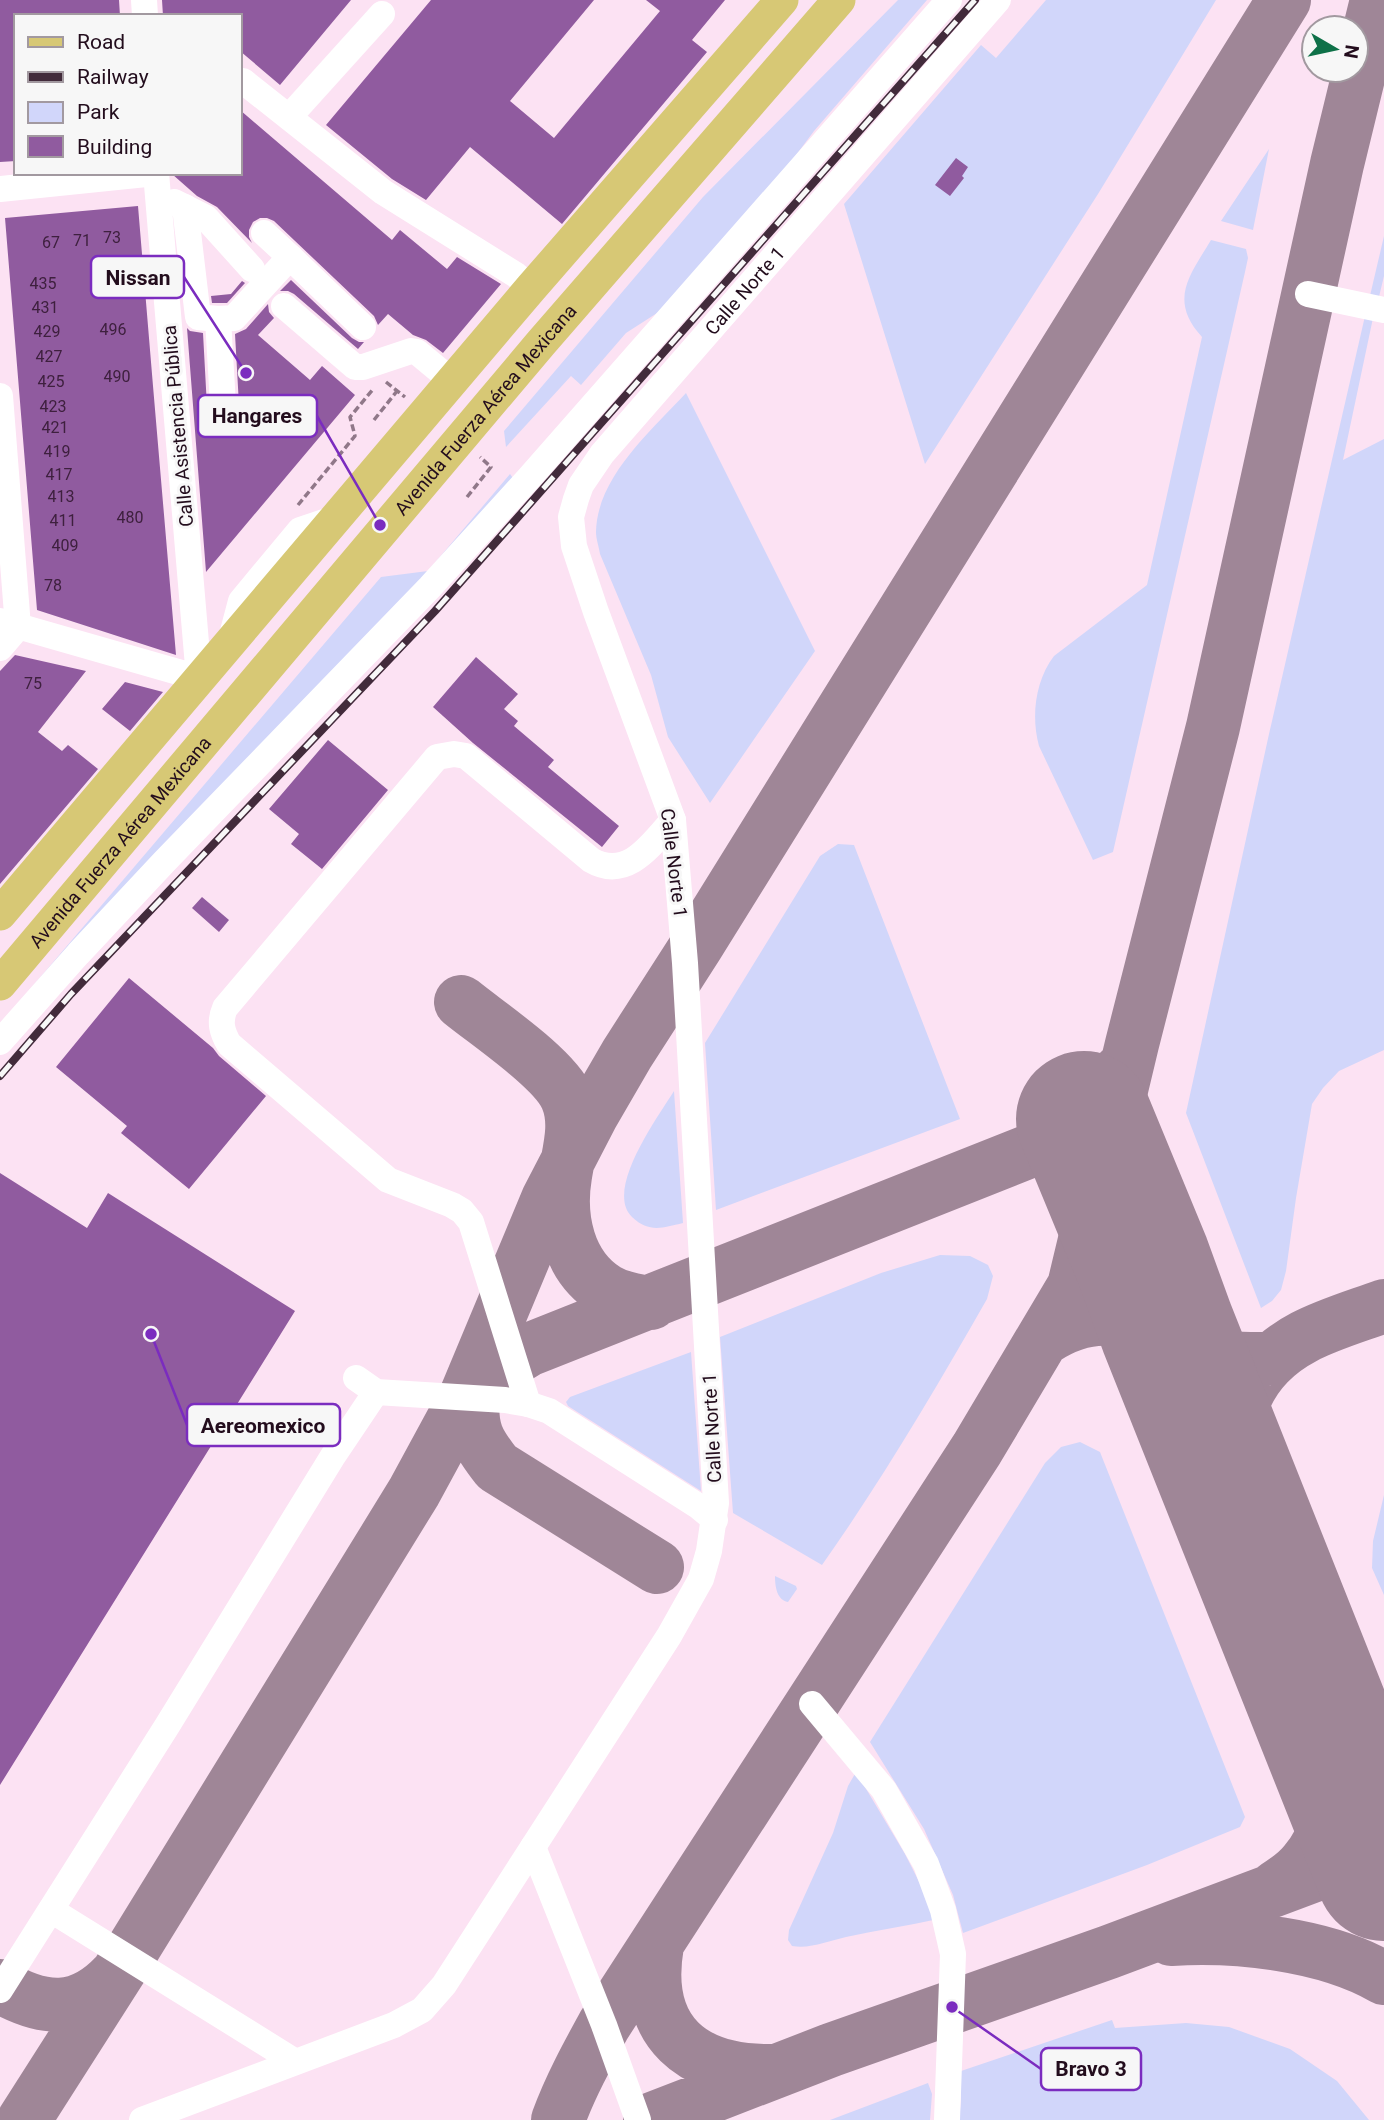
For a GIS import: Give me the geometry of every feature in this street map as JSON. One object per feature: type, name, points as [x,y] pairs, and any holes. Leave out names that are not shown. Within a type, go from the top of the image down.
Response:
[{"type":"main road","points":[[0,914],[531,288],[782,0]]},
{"type":"main road","name":"Avenida Fuerza Aérea Mexicana","points":[[0,984],[541,344],[839,0]]},
{"type":"street","points":[[0,933],[552,281],[798,0]]},
{"type":"street","points":[[0,964],[681,162],[827,0]]},
{"type":"street","points":[[0,1042],[154,872],[384,635],[529,478],[948,0]]},
{"type":"street","name":"Calle Norte 1","points":[[142,2120],[394,2025],[422,2010],[444,1985],[681,1616],[701,1579],[715,1520],[716,1503],[686,976],[673,820],[596,612],[574,546],[571,517],[581,485],[601,454],[998,0]]},
{"type":"street","points":[[289,117],[382,14]]},
{"type":"street","points":[[243,81],[383,192],[516,275],[531,288]]},
{"type":"street","points":[[0,189],[158,185],[186,213],[206,218],[252,269]]},
{"type":"street","name":"Calle Asistencia Pública","points":[[158,185],[199,678]]},
{"type":"street","points":[[186,213],[198,317],[234,318],[290,257]]},
{"type":"street","points":[[264,233],[363,327]]},
{"type":"street","points":[[1308,294],[1384,310]]},
{"type":"street","points":[[284,306],[355,367],[363,367],[411,351],[417,352],[452,381]]},
{"type":"street","points":[[218,319],[223,405]]},
{"type":"street","points":[[0,396],[9,624],[0,648]]},
{"type":"street","points":[[9,624],[199,678]]},
{"type":"street","points":[[528,1404],[471,1222],[462,1211],[452,1205],[388,1180],[229,1044],[223,1033],[222,1015],[225,1008],[437,757],[454,754],[466,756],[591,860],[604,867],[619,867],[630,862],[673,820]]},
{"type":"street","points":[[0,1990],[333,1456],[366,1385],[494,1399],[528,1404],[549,1411],[698,1506],[715,1520]]},
{"type":"street","points":[[812,1704],[884,1790],[926,1864],[943,1910],[953,1954],[947,2120]]},
{"type":"street","points":[[533,1847],[604,2025],[638,2120]]},
{"type":"street","points":[[51,1910],[294,2061]]},
{"type":"path","points":[[374,421],[397,391]]},
{"type":"path","points":[[467,497],[480,480]]},
{"type":"green space","points":[[898,0],[927,0],[814,131],[732,241],[682,297],[626,333],[581,385],[571,376],[506,447],[504,431],[703,197]]},
{"type":"green space","points":[[1046,0],[1216,0],[1098,194],[925,464],[844,204],[981,45],[996,58]]},
{"type":"green space","points":[[1269,149],[1253,230],[1221,221]]},
{"type":"green space","points":[[1384,236],[1384,276],[1378,301],[1369,300]]},
{"type":"green space","points":[[1211,240],[1246,249],[1248,258],[1113,852],[1093,860],[1039,746],[1035,723],[1036,700],[1043,677],[1054,656],[1147,585],[1202,337],[1186,311],[1186,288]]},
{"type":"green space","points":[[1365,316],[1373,318],[1343,460],[1384,439],[1384,1050],[1339,1071],[1312,1104],[1286,1271],[1281,1290],[1272,1301],[1261,1308],[1186,1113]]},
{"type":"green space","points":[[686,393],[815,651],[710,803],[668,737],[651,675],[600,554],[596,535],[599,512],[616,474],[642,439]]},
{"type":"green space","points":[[510,474],[518,485],[32,987],[381,577],[428,571]]},
{"type":"green space","points":[[838,844],[854,845],[960,1119],[716,1210],[705,1043],[820,856]]},
{"type":"green space","points":[[674,1091],[683,1223],[662,1228],[650,1227],[632,1217],[625,1205],[624,1190],[636,1154]]},
{"type":"green space","points":[[940,1255],[970,1256],[988,1265],[993,1276],[987,1299],[908,1434],[822,1565],[733,1513],[720,1337],[881,1273]]},
{"type":"green space","points":[[691,1352],[701,1491],[568,1406],[566,1402],[570,1397]]},
{"type":"green space","points":[[1080,1442],[1100,1452],[1245,1817],[1240,1827],[1147,1865],[963,1933],[953,1895],[924,1829],[870,1742],[1045,1463],[1061,1447]]},
{"type":"green space","points":[[1384,1495],[1384,1595],[1372,1568],[1373,1541]]},
{"type":"green space","points":[[775,1576],[796,1586],[797,1589],[788,1602],[779,1596]]},
{"type":"green space","points":[[856,1772],[905,1854],[938,1919],[813,1946],[792,1946],[788,1940],[789,1930],[833,1833],[848,1786]]},
{"type":"green space","points":[[1112,2020],[1115,2028],[1186,2023],[1229,2027],[1290,2049],[1337,2081],[1369,2120],[959,2120],[961,2071]]},
{"type":"green space","points":[[928,2083],[932,2094],[930,2120],[830,2120]]},
{"type":"building","points":[[0,0],[119,0],[120,14],[14,14],[14,161],[0,162]]},
{"type":"building","points":[[162,0],[351,0],[280,85],[242,53],[242,14],[163,14]]},
{"type":"building","points":[[431,0],[594,0],[510,101],[554,138],[660,11],[646,0],[725,0],[692,40],[707,52],[562,224],[470,147],[426,200],[392,179],[326,125]]},
{"type":"building","points":[[242,112],[392,240],[400,230],[447,269],[457,257],[501,284],[443,353],[426,340],[413,335],[388,314],[378,325],[374,316],[274,221],[260,218],[253,222],[249,230],[252,243],[217,207],[197,196],[173,175],[242,175]]},
{"type":"building","points":[[956,158],[968,167],[962,176],[964,178],[950,196],[935,185]]},
{"type":"building","points":[[138,206],[176,655],[37,610],[5,218]]},
{"type":"building","points":[[291,280],[352,338],[364,342],[358,349],[294,294],[280,291]]},
{"type":"building","points":[[242,281],[245,283],[227,303],[212,303],[211,296],[231,294]]},
{"type":"building","points":[[268,304],[269,312],[274,318],[258,335],[310,380],[322,366],[355,395],[206,572],[187,328],[203,333],[207,407],[215,419],[225,421],[237,413],[239,405],[235,334],[246,329]]},
{"type":"building","points":[[15,655],[86,671],[38,732],[62,751],[68,745],[98,769],[0,884],[0,671]]},
{"type":"building","points":[[476,657],[518,694],[504,709],[518,721],[514,726],[554,760],[548,767],[619,826],[602,847],[473,743],[433,707]]},
{"type":"building","points":[[125,682],[163,692],[130,731],[102,709]]},
{"type":"building","points":[[328,740],[388,790],[322,869],[291,844],[299,834],[269,809]]},
{"type":"building","points":[[202,897],[229,920],[219,932],[192,908]]},
{"type":"building","points":[[129,978],[266,1096],[189,1189],[121,1133],[127,1126],[56,1067]]},
{"type":"building","points":[[0,1173],[87,1228],[108,1193],[295,1311],[0,1785]]},
{"type":"taxiway","points":[[24,2120],[128,1957],[414,1492],[465,1398],[548,1199],[627,1054],[1284,0]]},
{"type":"taxiway","points":[[558,2120],[573,2084],[604,2025],[977,1449],[1074,1286],[1132,1044],[1213,727],[1337,164],[1377,0]]},
{"type":"taxiway","points":[[461,1002],[535,1060],[560,1086],[567,1098],[572,1127],[563,1208],[574,1254],[593,1280],[606,1290],[628,1299],[651,1303]]},
{"type":"taxiway","points":[[469,1397],[489,1376],[528,1350],[1040,1147],[1065,1132],[1096,1106],[1120,1071]]},
{"type":"taxiway","points":[[1119,1146],[1122,1185],[1136,1241],[1173,1328],[1191,1344],[1213,1354],[1248,1359],[1272,1358]]},
{"type":"taxiway","points":[[1243,1519],[1237,1492],[1235,1440],[1239,1415],[1247,1392],[1279,1353],[1304,1337],[1384,1306]]},
{"type":"taxiway","points":[[1045,1338],[1075,1324],[1091,1320],[1107,1319],[1137,1326],[1167,1352],[1191,1387]]},
{"type":"taxiway","points":[[473,1398],[474,1428],[485,1451],[497,1467],[657,1567]]},
{"type":"taxiway","points":[[1276,1887],[1299,1870],[1313,1853],[1325,1829],[1333,1802],[1332,1753],[1314,1695]]},
{"type":"taxiway","points":[[1330,1725],[1353,1764],[1384,1796]]},
{"type":"taxiway","points":[[650,2120],[831,2050],[1109,1952],[1384,1849]]},
{"type":"taxiway","points":[[1171,1939],[1224,1939],[1280,1944],[1335,1957],[1384,1978]]},
{"type":"taxiway","points":[[657,1945],[654,1976],[657,2002],[666,2024],[679,2042],[697,2055],[720,2065],[746,2070],[776,2071]]},
{"type":"taxiway","points":[[0,1986],[31,2000],[60,2005],[88,1997],[115,1976]]},
{"type":"runway","points":[[1084,1119],[1384,1873]]},
{"type":"railway","points":[[0,1076],[71,994],[435,611],[975,0]]},
{"type":"place","name":"Nissan","points":[[246,373]]},
{"type":"place","name":"Hangares","points":[[380,525]]},
{"type":"place","name":"Aereomexico","points":[[151,1334]]},
{"type":"place","name":"Bravo 3","points":[[952,2007]]}]
